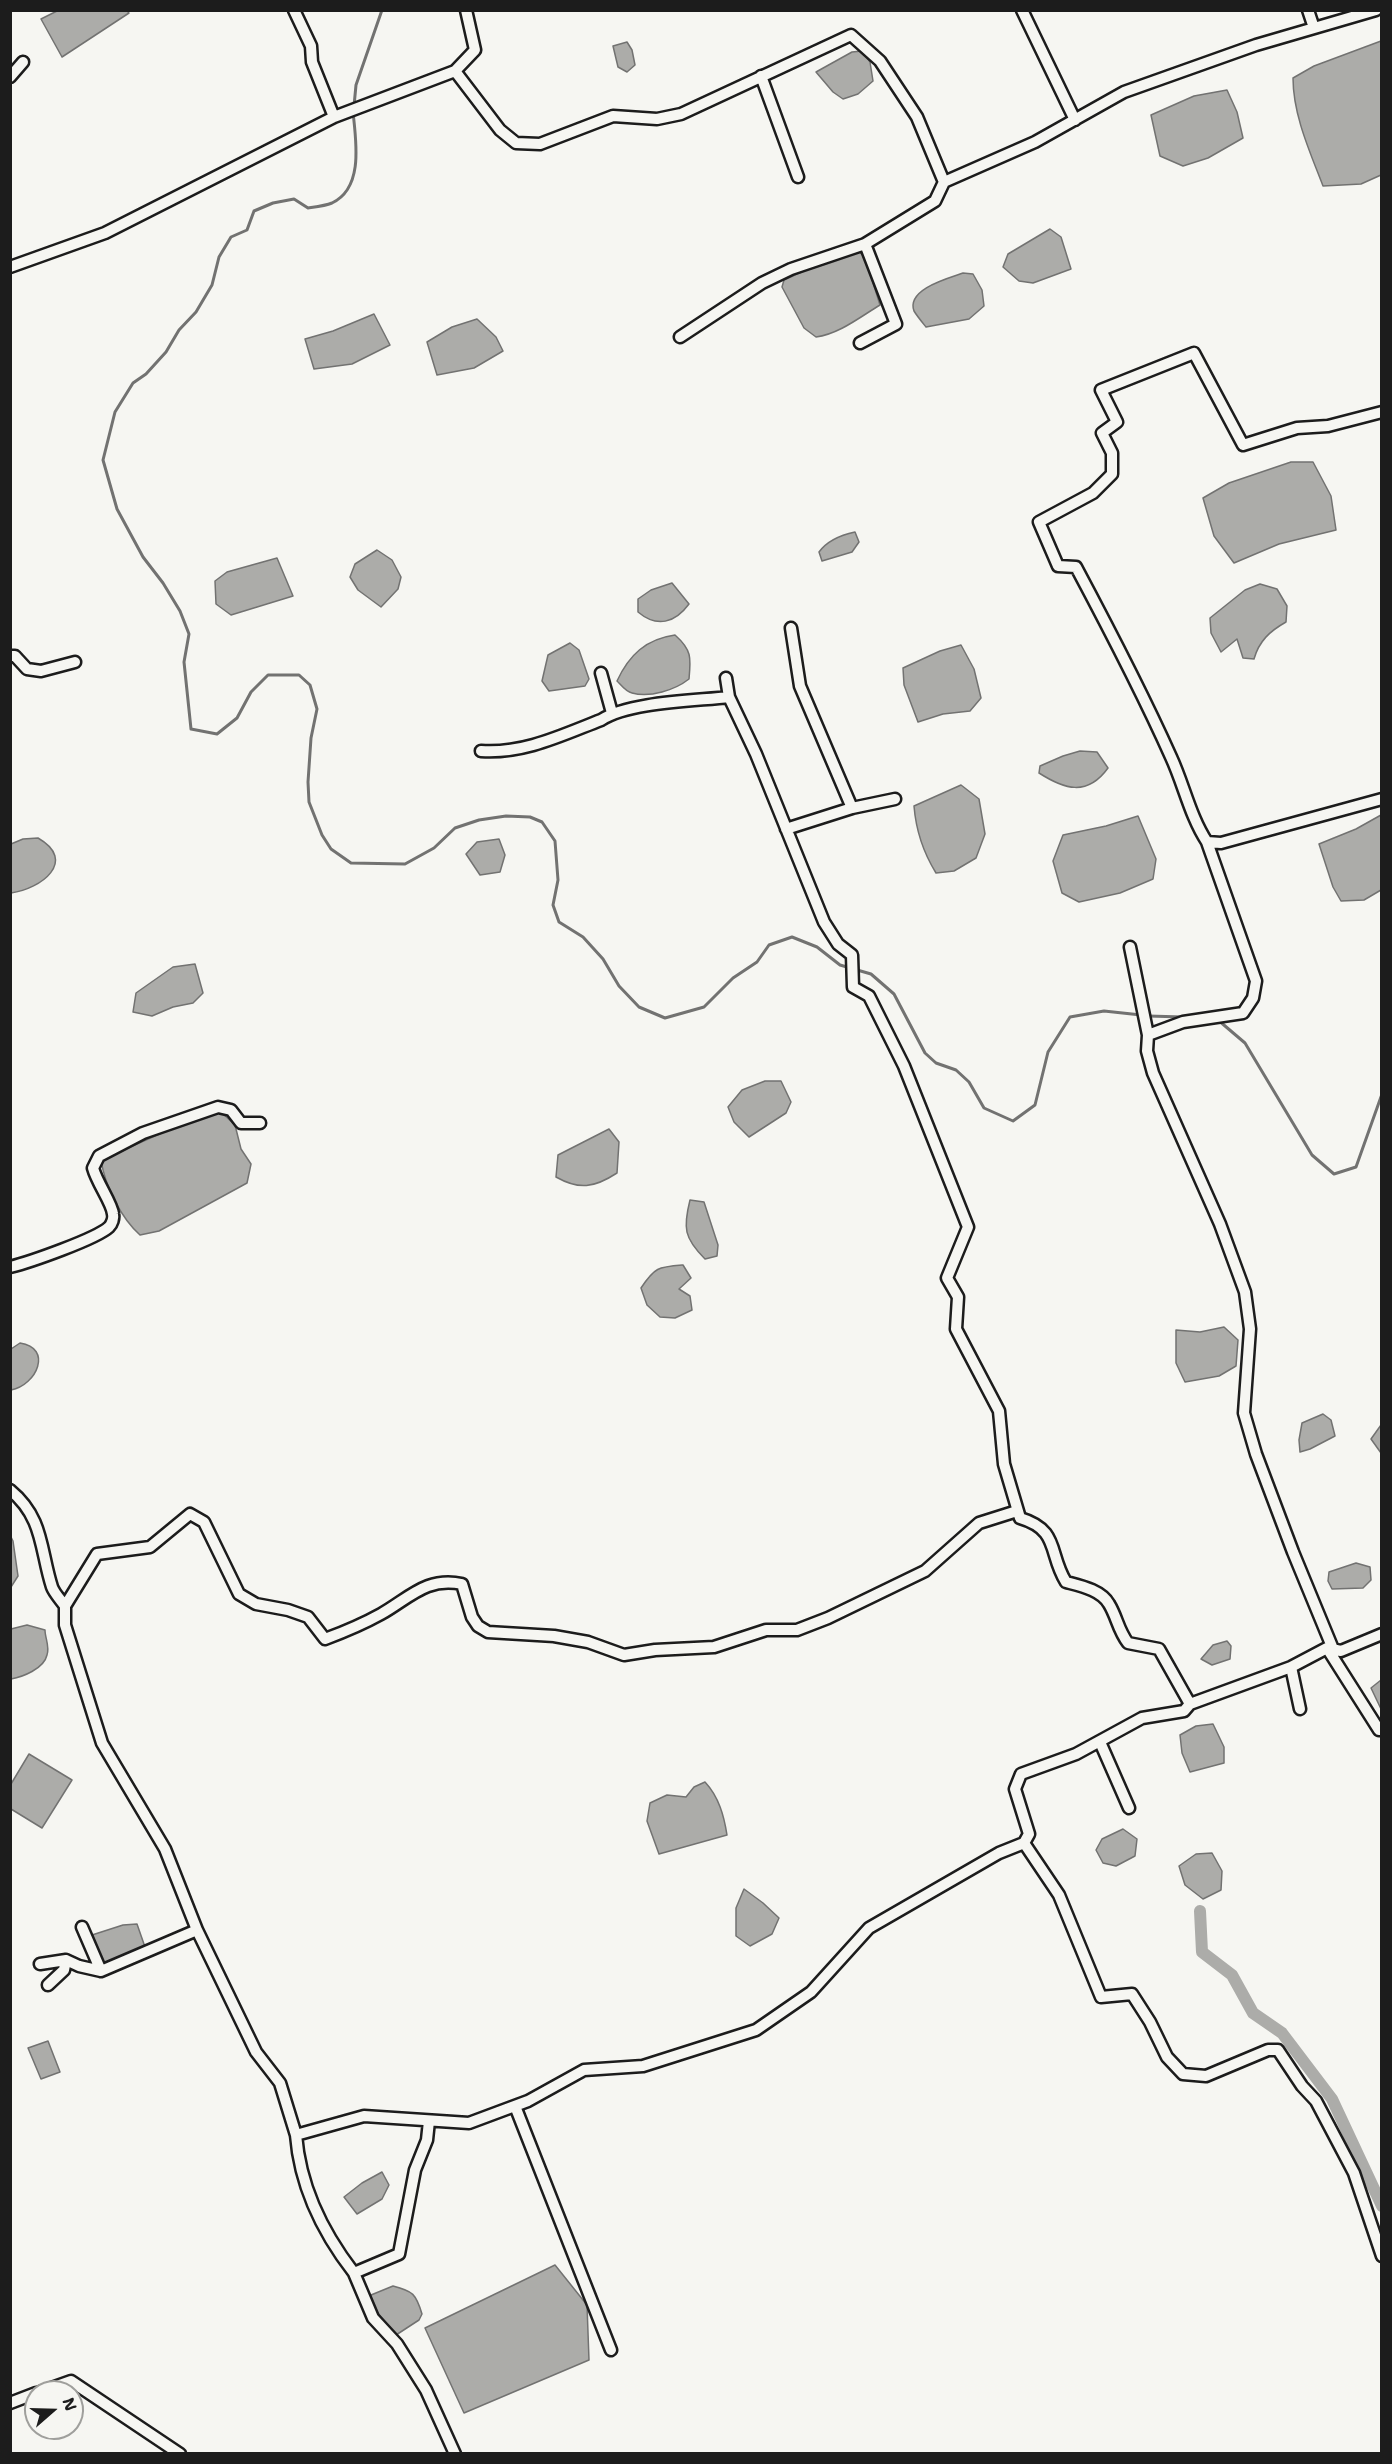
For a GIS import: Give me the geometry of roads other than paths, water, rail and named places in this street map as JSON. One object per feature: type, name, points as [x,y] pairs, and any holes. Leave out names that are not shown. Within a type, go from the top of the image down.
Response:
[{"type":"street","points":[[294,10],[311,46],[312,62],[337,116]]},
{"type":"street","points":[[10,267],[105,233],[337,116],[455,70],[475,50],[466,10]]},
{"type":"street","points":[[1022,10],[1075,120]]},
{"type":"street","points":[[1308,10],[1314,28]]},
{"type":"street","points":[[680,337],[762,283],[791,269],[866,244],[935,201],[944,182],[1035,142],[1124,92],[1257,45],[1376,10]]},
{"type":"street","points":[[455,70],[500,129],[516,143],[540,144],[614,116],[657,119],[681,114],[850,35],[880,61],[911,108],[944,182]]},
{"type":"street","points":[[10,77],[23,62]]},
{"type":"street","points":[[761,76],[798,177]]},
{"type":"street","points":[[860,343],[896,324],[866,244]]},
{"type":"street","points":[[1148,1035],[1184,1022],[1243,1013],[1253,998],[1256,981],[1207,842],[1200,831],[1172,759],[1076,567],[1058,566],[1039,522],[1093,493],[1112,474],[1112,453],[1102,433],[1117,422],[1101,390],[1194,352],[1243,445],[1297,428],[1328,426],[1382,412]]},
{"type":"street","points":[[791,628],[800,686],[852,808]]},
{"type":"street","points":[[10,656],[15,656],[27,669],[41,671],[75,662]]},
{"type":"street","points":[[601,673],[612,713]]},
{"type":"street","points":[[726,678],[729,697],[756,754],[824,922],[838,944],[852,955],[853,987],[868,996],[904,1066],[968,1227],[947,1278],[958,1297],[956,1329],[999,1411],[1004,1464],[1020,1518],[1038,1524],[1053,1544],[1057,1567],[1066,1582],[1091,1589],[1108,1602],[1119,1631],[1128,1643],[1159,1649],[1190,1704]]},
{"type":"street","points":[[481,751],[501,753],[522,750],[601,720],[612,713],[663,704],[729,697]]},
{"type":"street","points":[[786,829],[852,808],[895,799]]},
{"type":"street","points":[[1207,842],[1221,843],[1382,799]]},
{"type":"street","points":[[1130,947],[1148,1035],[1147,1051],[1154,1073],[1220,1224],[1245,1292],[1250,1329],[1244,1413],[1256,1454],[1330,1649],[1379,1730],[1382,1730]]},
{"type":"street","points":[[10,1267],[77,1243],[109,1227],[114,1212],[96,1181],[93,1168],[99,1156],[109,1150],[143,1132],[218,1107],[231,1110],[241,1123],[260,1123]]},
{"type":"street","points":[[10,1490],[17,1496],[39,1529],[52,1588],[65,1606]]},
{"type":"street","points":[[455,2454],[426,2390],[397,2344],[373,2318],[354,2273],[335,2248],[312,2202],[298,2159],[296,2135],[280,2083],[256,2052],[197,1930],[165,1849],[102,1743],[65,1625],[65,1606],[97,1554],[150,1547],[190,1514],[204,1522],[239,1594],[256,1604],[288,1610],[308,1617],[325,1639],[382,1614],[401,1599],[422,1589],[436,1583],[449,1582],[462,1584],[472,1617],[478,1626],[488,1632],[554,1636],[588,1642],[624,1655],[655,1650],[714,1647],[766,1630],[797,1630],[828,1618],[925,1571],[979,1523],[1017,1511]]},
{"type":"street","points":[[296,2135],[364,2116],[469,2123],[515,2106],[584,2070],[643,2066],[756,2030],[811,1992],[869,1928],[999,1853],[1024,1843],[1029,1834],[1015,1789],[1021,1774],[1076,1754],[1142,1718],[1184,1711],[1190,1704],[1291,1667],[1330,1649],[1341,1651],[1382,1634]]},
{"type":"street","points":[[1291,1667],[1300,1709]]},
{"type":"street","points":[[1100,1742],[1129,1808]]},
{"type":"street","points":[[1024,1843],[1059,1895],[1101,1997],[1132,1994],[1150,2022],[1167,2057],[1183,2074],[1206,2076],[1268,2050],[1278,2050],[1302,2086],[1316,2101],[1354,2173],[1382,2256]]},
{"type":"street","points":[[82,1926],[101,1971]]},
{"type":"street","points":[[40,1964],[66,1960],[78,1966],[101,1971],[197,1930]]},
{"type":"street","points":[[48,1985],[64,1970],[66,1960]]},
{"type":"street","points":[[515,2106],[611,2350]]},
{"type":"street","points":[[354,2273],[399,2254],[415,2170],[427,2140],[429,2121]]},
{"type":"street","points":[[84,2390],[180,2454]]},
{"type":"waterway","points":[[354,106],[356,85],[382,10]]},
{"type":"waterway","points":[[353,112],[356,163],[349,187],[342,196],[332,203],[320,206],[308,208],[294,199],[273,203],[254,211],[247,230],[231,237],[219,257],[212,285],[196,312],[179,330],[166,352],[146,374],[133,383],[115,412],[103,460],[117,509],[143,557],[163,583],[180,611],[189,634],[184,662],[191,729],[217,734],[237,718],[251,692],[268,675],[299,675],[310,685],[317,709],[311,738],[309,802],[322,835],[331,849],[351,863],[405,864],[434,848],[455,828],[479,820],[506,816],[530,817],[542,822],[555,841],[558,880],[553,905],[559,922],[583,937],[603,959],[619,986],[639,1007],[665,1018],[704,1007],[733,978],[757,962],[769,945],[792,937],[817,947],[840,965],[871,974],[894,994],[925,1053],[936,1063],[956,1070],[969,1082],[984,1108],[1013,1121],[1035,1105],[1048,1052],[1070,1017],[1104,1011],[1141,1015]]},
{"type":"waterway","points":[[1148,1016],[1183,1017]]},
{"type":"waterway","points":[[1218,1020],[1245,1043],[1312,1155],[1334,1174],[1356,1167],[1382,1094]]},
{"type":"waterway","points":[[1200,1911],[1202,1952],[1232,1975],[1253,2013],[1282,2033],[1332,2099],[1382,2206]]}]
